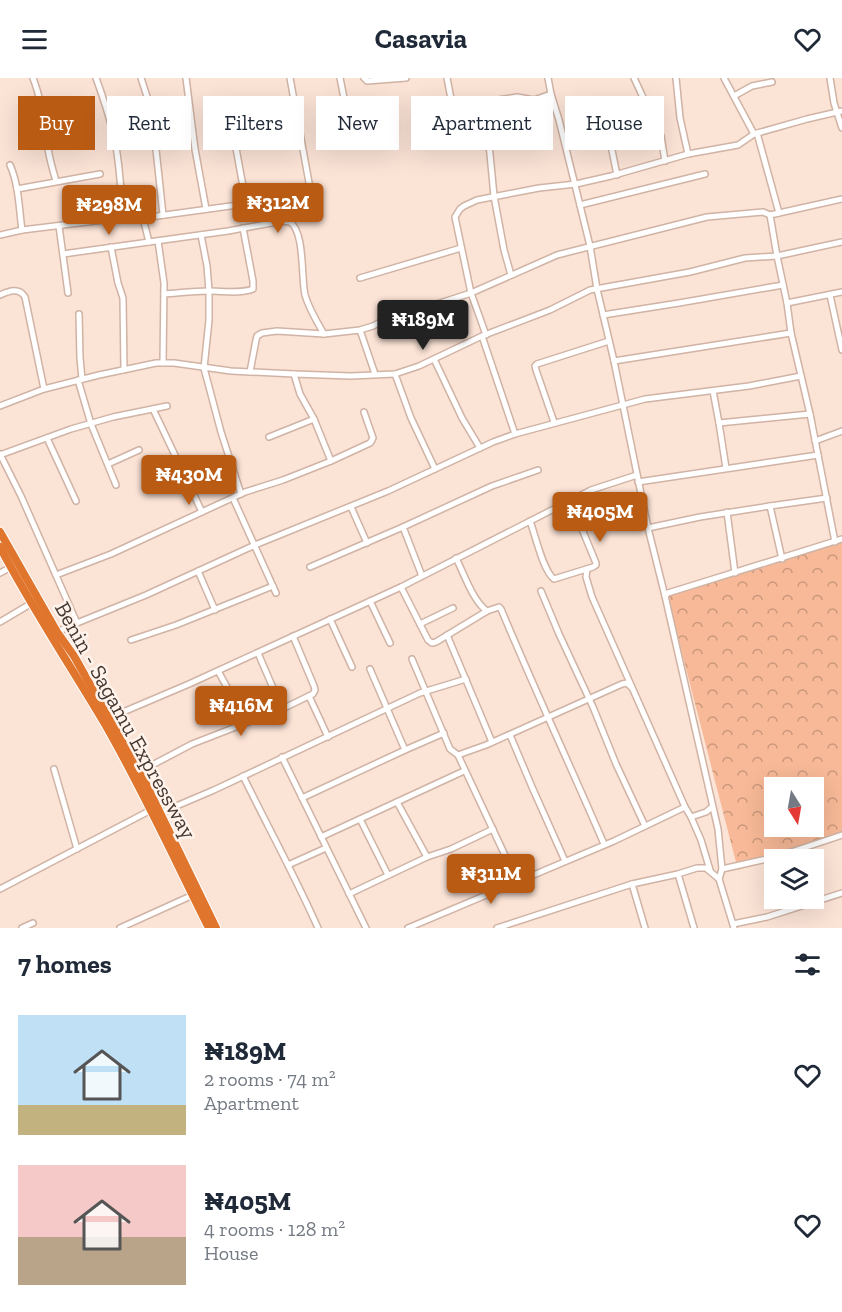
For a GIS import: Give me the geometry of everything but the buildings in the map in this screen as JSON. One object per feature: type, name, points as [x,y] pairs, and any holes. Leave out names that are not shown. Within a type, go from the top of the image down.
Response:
[{"type":"highway","name":"Benin - Sagamu Expressway","points":[[0,532],[57,632],[74,656],[139,772],[216,928]]},
{"type":"highway","points":[[0,547],[105,725],[151,810],[209,928]]},
{"type":"street","points":[[33,78],[39,94],[48,151],[56,182]]},
{"type":"street","points":[[96,78],[106,105],[114,138],[123,219]]},
{"type":"street","points":[[141,78],[152,112],[163,215]]},
{"type":"street","points":[[186,78],[206,209]]},
{"type":"street","points":[[290,78],[293,96]]},
{"type":"street","points":[[340,78],[344,96]]},
{"type":"street","points":[[364,78],[367,81],[406,78]]},
{"type":"street","points":[[447,78],[450,96]]},
{"type":"street","points":[[548,78],[576,184],[648,528],[705,766],[722,869],[719,879]]},
{"type":"street","points":[[634,78],[661,136],[665,161]]},
{"type":"street","points":[[676,78],[680,118],[688,154]]},
{"type":"street","points":[[724,78],[756,133],[779,213]]},
{"type":"street","points":[[830,78],[842,128]]},
{"type":"street","points":[[734,96],[752,86],[772,82]]},
{"type":"street","points":[[545,96],[551,94]]},
{"type":"street","points":[[514,434],[471,292],[454,217],[460,209],[477,200],[494,196],[576,184],[617,175],[688,154],[738,145],[756,133],[839,112]]},
{"type":"street","points":[[236,150],[246,204]]},
{"type":"street","points":[[0,235],[22,230],[143,218],[310,195],[303,150]]},
{"type":"street","points":[[490,150],[494,196],[511,275]]},
{"type":"street","points":[[612,150],[617,175]]},
{"type":"street","points":[[10,165],[14,173],[22,230]]},
{"type":"street","points":[[16,189],[100,174]]},
{"type":"street","points":[[580,205],[705,174]]},
{"type":"street","points":[[250,372],[257,336],[262,333],[277,331],[324,334],[360,330],[404,310],[434,304],[471,292],[552,257],[590,246],[707,217],[763,212],[770,215],[842,199]]},
{"type":"street","points":[[770,215],[791,333],[810,414],[835,542]]},
{"type":"street","points":[[143,218],[149,242]]},
{"type":"street","points":[[63,254],[282,221],[290,222],[296,226],[303,264],[305,296],[324,334]]},
{"type":"street","points":[[59,226],[68,293]]},
{"type":"street","points":[[164,294],[250,291],[253,289],[243,228]]},
{"type":"street","points":[[201,235],[209,291],[209,320],[204,368],[241,494]]},
{"type":"street","points":[[158,241],[164,283],[163,363]]},
{"type":"street","points":[[0,406],[44,389],[163,363],[250,372],[351,376],[395,374],[419,366],[484,335],[550,310],[590,290],[690,272],[745,258],[777,256],[842,242]]},
{"type":"street","points":[[111,247],[123,298],[124,370]]},
{"type":"street","points":[[360,278],[461,248]]},
{"type":"street","points":[[603,315],[783,285]]},
{"type":"street","points":[[0,295],[10,290],[19,291],[25,297],[44,389]]},
{"type":"street","points":[[787,303],[842,292]]},
{"type":"street","points":[[830,295],[842,350]]},
{"type":"street","points":[[80,314],[80,380],[91,424],[116,485]]},
{"type":"street","points":[[360,330],[375,374]]},
{"type":"street","points":[[614,361],[791,333]]},
{"type":"street","points":[[554,422],[535,366],[609,341]]},
{"type":"street","points":[[434,359],[462,418],[480,448]]},
{"type":"street","points":[[294,374],[300,394],[314,419],[331,461]]},
{"type":"street","points":[[395,374],[411,418],[435,469]]},
{"type":"street","points":[[57,632],[146,595],[255,545],[388,491],[514,434],[645,399],[748,386],[801,376]]},
{"type":"street","points":[[713,391],[726,468]]},
{"type":"street","points":[[77,623],[0,454],[113,417],[167,406]]},
{"type":"street","points":[[153,409],[202,512]]},
{"type":"street","points":[[56,575],[111,554],[241,494],[331,461],[372,440],[364,412]]},
{"type":"street","points":[[719,423],[810,414]]},
{"type":"street","points":[[269,437],[314,419]]},
{"type":"street","points":[[815,441],[842,431]]},
{"type":"street","points":[[47,438],[76,501]]},
{"type":"street","points":[[108,464],[139,450]]},
{"type":"street","points":[[109,718],[370,601],[599,487],[638,478],[767,464],[818,455]]},
{"type":"street","points":[[310,567],[492,486],[538,470]]},
{"type":"street","points":[[233,498],[276,593]]},
{"type":"street","points":[[648,528],[827,498]]},
{"type":"street","points":[[530,520],[545,567],[551,577],[554,579],[593,567],[596,563],[577,517],[573,499]]},
{"type":"street","points":[[770,506],[782,559]]},
{"type":"street","points":[[351,507],[367,543]]},
{"type":"street","points":[[727,513],[735,573]]},
{"type":"street","points":[[403,527],[422,576]]},
{"type":"street","points":[[665,596],[668,593],[842,539]]},
{"type":"street","points":[[456,558],[472,591],[487,610]]},
{"type":"street","points":[[0,573],[11,567]]},
{"type":"street","points":[[586,569],[592,597],[691,816],[710,870]]},
{"type":"street","points":[[198,572],[215,610]]},
{"type":"street","points":[[131,640],[176,626],[273,585]]},
{"type":"street","points":[[401,586],[430,642],[436,642],[487,610],[498,607],[501,609],[524,666],[604,844]]},
{"type":"street","points":[[541,591],[645,826]]},
{"type":"street","points":[[370,601],[390,643]]},
{"type":"street","points":[[0,622],[32,603]]},
{"type":"street","points":[[420,624],[453,608]]},
{"type":"street","points":[[330,619],[352,667]]},
{"type":"street","points":[[447,635],[492,742]]},
{"type":"street","points":[[139,772],[192,744],[309,696],[315,690],[314,686],[293,636]]},
{"type":"street","points":[[258,653],[282,709]]},
{"type":"street","points":[[412,658],[450,749],[458,755],[517,881]]},
{"type":"street","points":[[370,669],[405,750]]},
{"type":"street","points":[[218,671],[233,698]]},
{"type":"street","points":[[160,813],[426,691],[466,679]]},
{"type":"street","points":[[458,755],[510,735],[622,684],[627,683],[632,687]]},
{"type":"street","points":[[309,696],[328,737]]},
{"type":"street","points":[[302,798],[444,733]]},
{"type":"street","points":[[510,735],[565,861]]},
{"type":"street","points":[[282,757],[366,928]]},
{"type":"street","points":[[54,769],[77,849]]},
{"type":"street","points":[[321,837],[464,771]]},
{"type":"street","points":[[243,776],[318,928]]},
{"type":"street","points":[[397,802],[427,858]]},
{"type":"street","points":[[408,928],[685,807]]},
{"type":"street","points":[[691,816],[697,816],[712,807]]},
{"type":"street","points":[[0,890],[151,810]]},
{"type":"street","points":[[360,819],[388,875]]},
{"type":"street","points":[[349,894],[493,829]]},
{"type":"street","points":[[722,869],[776,857],[842,835]]},
{"type":"street","points":[[288,865],[326,848]]},
{"type":"street","points":[[497,928],[632,884],[697,868],[706,868],[719,879],[734,926],[842,893]]},
{"type":"street","points":[[678,874],[694,928]]},
{"type":"street","points":[[632,884],[645,928]]},
{"type":"street","points":[[120,928],[193,895]]},
{"type":"street","points":[[22,928],[33,923]]},
{"type":"green space","points":[[842,536],[842,832],[795,849],[764,849],[764,860],[738,870],[666,591]]}]
